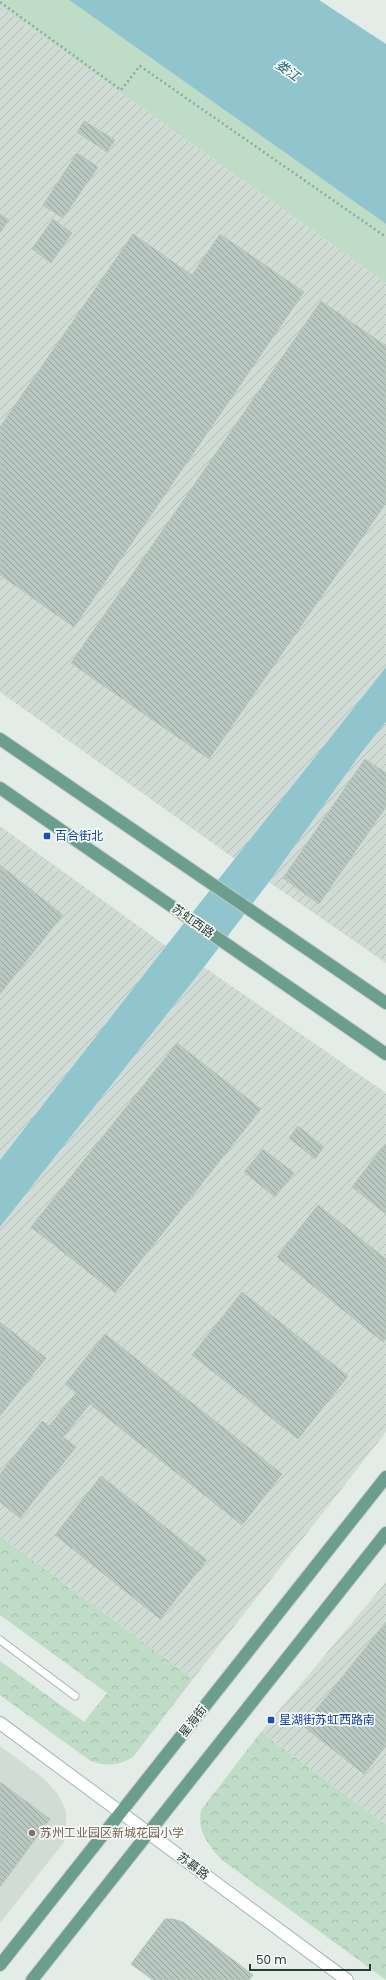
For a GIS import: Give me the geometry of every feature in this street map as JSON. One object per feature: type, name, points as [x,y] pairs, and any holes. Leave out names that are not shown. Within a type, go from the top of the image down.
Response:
[{"type":"main road","points":[[0,739],[386,1003]]},
{"type":"main road","name":"苏虹西路","points":[[0,788],[386,1054]]},
{"type":"main road","name":"星海街","points":[[0,1965],[386,1476]]},
{"type":"main road","points":[[32,1980],[386,1533]]},
{"type":"main road","name":"苏慕路","points":[[0,1723],[347,1980]]},
{"type":"lane","points":[[0,1640],[75,1696]]},
{"type":"path","points":[[0,2],[121,90],[140,66],[386,237]]},
{"type":"shaded area","points":[[0,6],[386,283],[386,667],[235,859],[0,692]]},
{"type":"shaded area","points":[[386,722],[386,963],[269,882],[361,753]]},
{"type":"shaded area","points":[[0,826],[166,946],[0,1160]]},
{"type":"shaded area","points":[[204,967],[386,1093],[386,1432],[193,1679],[0,1536],[0,1227]]},
{"type":"shaded area","points":[[386,1582],[386,1825],[261,1732]]},
{"type":"shaded area","name":"苏州工业园区新城花园小学","points":[[0,1746],[43,1778],[58,1794],[66,1811],[66,1824],[64,1842],[0,1923]]},
{"type":"green space","points":[[0,0],[69,0],[386,224],[386,283],[0,6]]},
{"type":"green space","points":[[0,1536],[193,1679],[133,1757],[128,1760],[117,1764],[100,1764],[89,1760],[0,1695],[0,1661],[84,1722],[107,1693],[0,1615]]},
{"type":"green space","points":[[261,1732],[386,1825],[386,1980],[222,1860],[208,1843],[202,1831],[200,1818],[201,1810]]},
{"type":"water","name":"娄江","points":[[69,0],[319,0],[386,44],[386,224]]},
{"type":"water","points":[[386,667],[386,722],[361,753],[269,882],[0,1227],[0,1160],[166,946]]},
{"type":"building","points":[[84,121],[115,140],[107,152],[77,132]]},
{"type":"building","points":[[77,153],[98,167],[63,218],[43,205]]},
{"type":"building","points":[[0,214],[9,220],[0,233]]},
{"type":"building","points":[[53,219],[72,233],[51,263],[32,249]]},
{"type":"building","points":[[133,234],[192,275],[220,234],[304,292],[74,627],[0,575],[0,427]]},
{"type":"building","points":[[321,301],[386,346],[386,503],[209,759],[71,663]]},
{"type":"building","points":[[365,759],[386,773],[386,807],[319,904],[283,878]]},
{"type":"building","points":[[0,865],[63,915],[0,994]]},
{"type":"building","points":[[177,1043],[261,1109],[115,1293],[31,1227]]},
{"type":"building","points":[[298,1126],[324,1147],[315,1159],[289,1138]]},
{"type":"building","points":[[385,1144],[386,1145],[386,1214],[352,1187]]},
{"type":"building","points":[[263,1149],[294,1173],[275,1197],[244,1172]]},
{"type":"building","points":[[318,1205],[386,1259],[386,1338],[383,1342],[277,1257]]},
{"type":"building","points":[[242,1292],[348,1376],[298,1439],[192,1355]]},
{"type":"building","points":[[0,1322],[46,1358],[0,1416]]},
{"type":"building","points":[[105,1334],[282,1474],[242,1525],[90,1404],[63,1437],[76,1447],[20,1518],[0,1502],[0,1474],[42,1421],[49,1426],[76,1393],[65,1384]]},
{"type":"building","points":[[101,1476],[207,1560],[160,1619],[55,1535]]},
{"type":"building","points":[[386,1622],[386,1746],[364,1774],[303,1726]]},
{"type":"building","points":[[0,1782],[50,1819],[0,1887]]},
{"type":"building","points":[[165,1919],[173,1919],[183,1922],[253,1975],[249,1980],[153,1980],[131,1964]]},
{"type":"place","name":"百合街北","points":[[47,836]]},
{"type":"place","name":"星湖街苏虹西路南","points":[[271,1720]]},
{"type":"place","name":"苏州工业园区新城花园小学","points":[[32,1833]]}]
